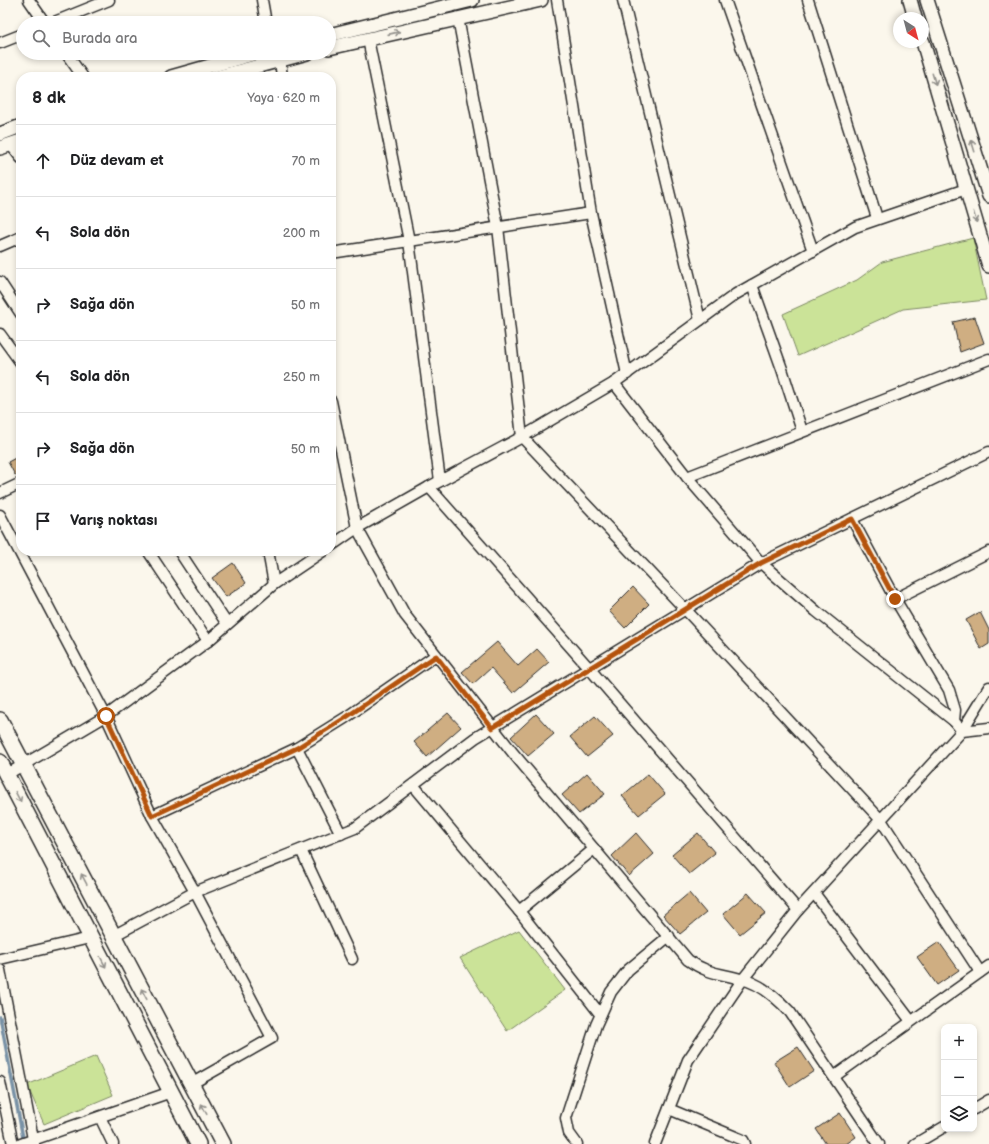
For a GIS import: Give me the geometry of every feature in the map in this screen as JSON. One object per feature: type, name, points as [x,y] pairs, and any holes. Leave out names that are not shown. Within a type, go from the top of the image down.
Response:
[{"type":"main road","points":[[0,720],[223,1144]]},
{"type":"main road","points":[[3,768],[198,1144]]},
{"type":"street","points":[[29,0],[40,16]]},
{"type":"street","points":[[69,16],[109,0]]},
{"type":"street","points":[[262,0],[265,16]]},
{"type":"street","points":[[336,33],[472,0]]},
{"type":"street","points":[[336,46],[541,0]]},
{"type":"street","points":[[557,0],[591,213],[626,374]]},
{"type":"street","points":[[623,0],[700,320]]},
{"type":"street","points":[[725,0],[813,251]]},
{"type":"street","points":[[808,0],[877,218]]},
{"type":"street","points":[[910,0],[913,12]]},
{"type":"street","points":[[927,0],[985,167],[989,196]]},
{"type":"street","points":[[458,18],[498,227],[522,437],[685,609],[881,820],[980,972]]},
{"type":"street","points":[[0,43],[16,37]]},
{"type":"street","points":[[368,38],[409,241],[440,481]]},
{"type":"street","points":[[925,48],[989,266]]},
{"type":"street","points":[[71,60],[79,72]]},
{"type":"street","points":[[188,72],[231,60]]},
{"type":"street","points":[[236,72],[280,60],[281,72]]},
{"type":"street","points":[[1,131],[16,127]]},
{"type":"street","points":[[336,543],[357,528],[522,437],[614,382],[736,294],[855,227],[877,218],[966,189]]},
{"type":"street","points":[[336,252],[591,213]]},
{"type":"street","points":[[0,246],[16,239]]},
{"type":"street","points":[[0,282],[16,306]]},
{"type":"street","points":[[752,286],[782,369],[802,431]]},
{"type":"street","points":[[0,334],[16,356]]},
{"type":"street","points":[[687,477],[989,359]]},
{"type":"street","points":[[614,382],[687,477],[761,563],[816,611],[954,721],[962,731]]},
{"type":"street","points":[[336,425],[357,528],[377,568],[405,615],[492,728],[688,960],[701,969],[743,979],[775,996],[790,1012],[835,1076],[879,1144]]},
{"type":"street","points":[[113,936],[195,892],[355,828],[414,786],[475,738],[761,563],[989,452]]},
{"type":"street","points":[[0,493],[16,485]]},
{"type":"street","points":[[429,487],[589,668],[798,910]]},
{"type":"street","points":[[0,515],[16,545]]},
{"type":"street","points":[[852,519],[895,599],[949,690],[955,710],[954,721]]},
{"type":"street","points":[[895,599],[989,552]]},
{"type":"street","points":[[22,556],[106,716],[152,816],[195,892],[272,1038],[191,1084]]},
{"type":"street","points":[[151,556],[208,641]]},
{"type":"street","points":[[182,556],[227,624]]},
{"type":"street","points":[[269,556],[274,584]]},
{"type":"street","points":[[3,768],[24,766],[106,716],[208,641],[274,584],[316,556]]},
{"type":"street","points":[[152,816],[297,748],[345,718],[436,656]]},
{"type":"street","points":[[655,1144],[688,1060],[743,979],[798,910],[962,731],[989,687]]},
{"type":"street","points":[[962,731],[989,728]]},
{"type":"street","points":[[297,748],[341,834]]},
{"type":"street","points":[[414,786],[519,911],[600,1014]]},
{"type":"street","points":[[519,911],[594,849]]},
{"type":"street","points":[[301,850],[352,959]]},
{"type":"street","points":[[814,892],[911,1021]]},
{"type":"street","points":[[577,1144],[568,1128],[567,1113],[600,1014],[611,992],[628,970],[669,936]]},
{"type":"street","points":[[0,959],[90,938]]},
{"type":"street","points":[[835,1076],[989,966]]},
{"type":"street","points":[[0,970],[29,1142],[171,1092]]},
{"type":"street","points":[[0,1082],[13,1144]]},
{"type":"street","points":[[977,1107],[989,1100]]},
{"type":"street","points":[[669,1109],[743,1140],[745,1144]]},
{"type":"street","points":[[100,1117],[113,1144]]},
{"type":"street","points":[[915,1144],[941,1129]]},
{"type":"green space","points":[[973,238],[986,300],[903,309],[798,356],[783,314],[857,280],[882,262]]},
{"type":"green space","points":[[519,930],[565,990],[507,1031],[460,958]]},
{"type":"green space","points":[[96,1056],[113,1095],[44,1124],[27,1085]]},
{"type":"building","points":[[975,317],[984,343],[960,352],[953,322]]},
{"type":"building","points":[[16,458],[16,474],[15,475],[8,462]]},
{"type":"building","points":[[233,563],[246,583],[226,597],[212,578]]},
{"type":"building","points":[[633,587],[649,604],[625,628],[609,611]]},
{"type":"building","points":[[980,612],[989,630],[989,644],[981,649],[966,620]]},
{"type":"building","points":[[497,642],[518,666],[537,649],[549,662],[513,693],[491,668],[473,684],[462,672]]},
{"type":"building","points":[[448,713],[461,727],[427,757],[414,742]]},
{"type":"building","points":[[536,714],[554,734],[528,756],[511,737]]},
{"type":"building","points":[[595,716],[613,736],[587,757],[570,737]]},
{"type":"building","points":[[587,773],[605,794],[579,814],[562,795]]},
{"type":"building","points":[[648,774],[665,794],[639,815],[622,796]]},
{"type":"building","points":[[636,833],[654,854],[629,876],[612,856]]},
{"type":"building","points":[[698,833],[715,853],[689,874],[672,855]]},
{"type":"building","points":[[689,893],[706,913],[680,934],[663,915]]},
{"type":"building","points":[[748,893],[766,913],[740,934],[723,914]]},
{"type":"building","points":[[939,942],[959,970],[937,985],[917,957]]},
{"type":"building","points":[[798,1047],[814,1071],[790,1087],[774,1062]]},
{"type":"building","points":[[840,1113],[856,1137],[846,1144],[826,1144],[816,1129]]},
{"type":"waterway","points":[[0,1017],[24,1143]]},
{"type":"route","points":[[106,716],[127,765],[152,816],[297,748],[345,718],[436,656],[492,728],[761,563],[852,519],[895,599]]}]
